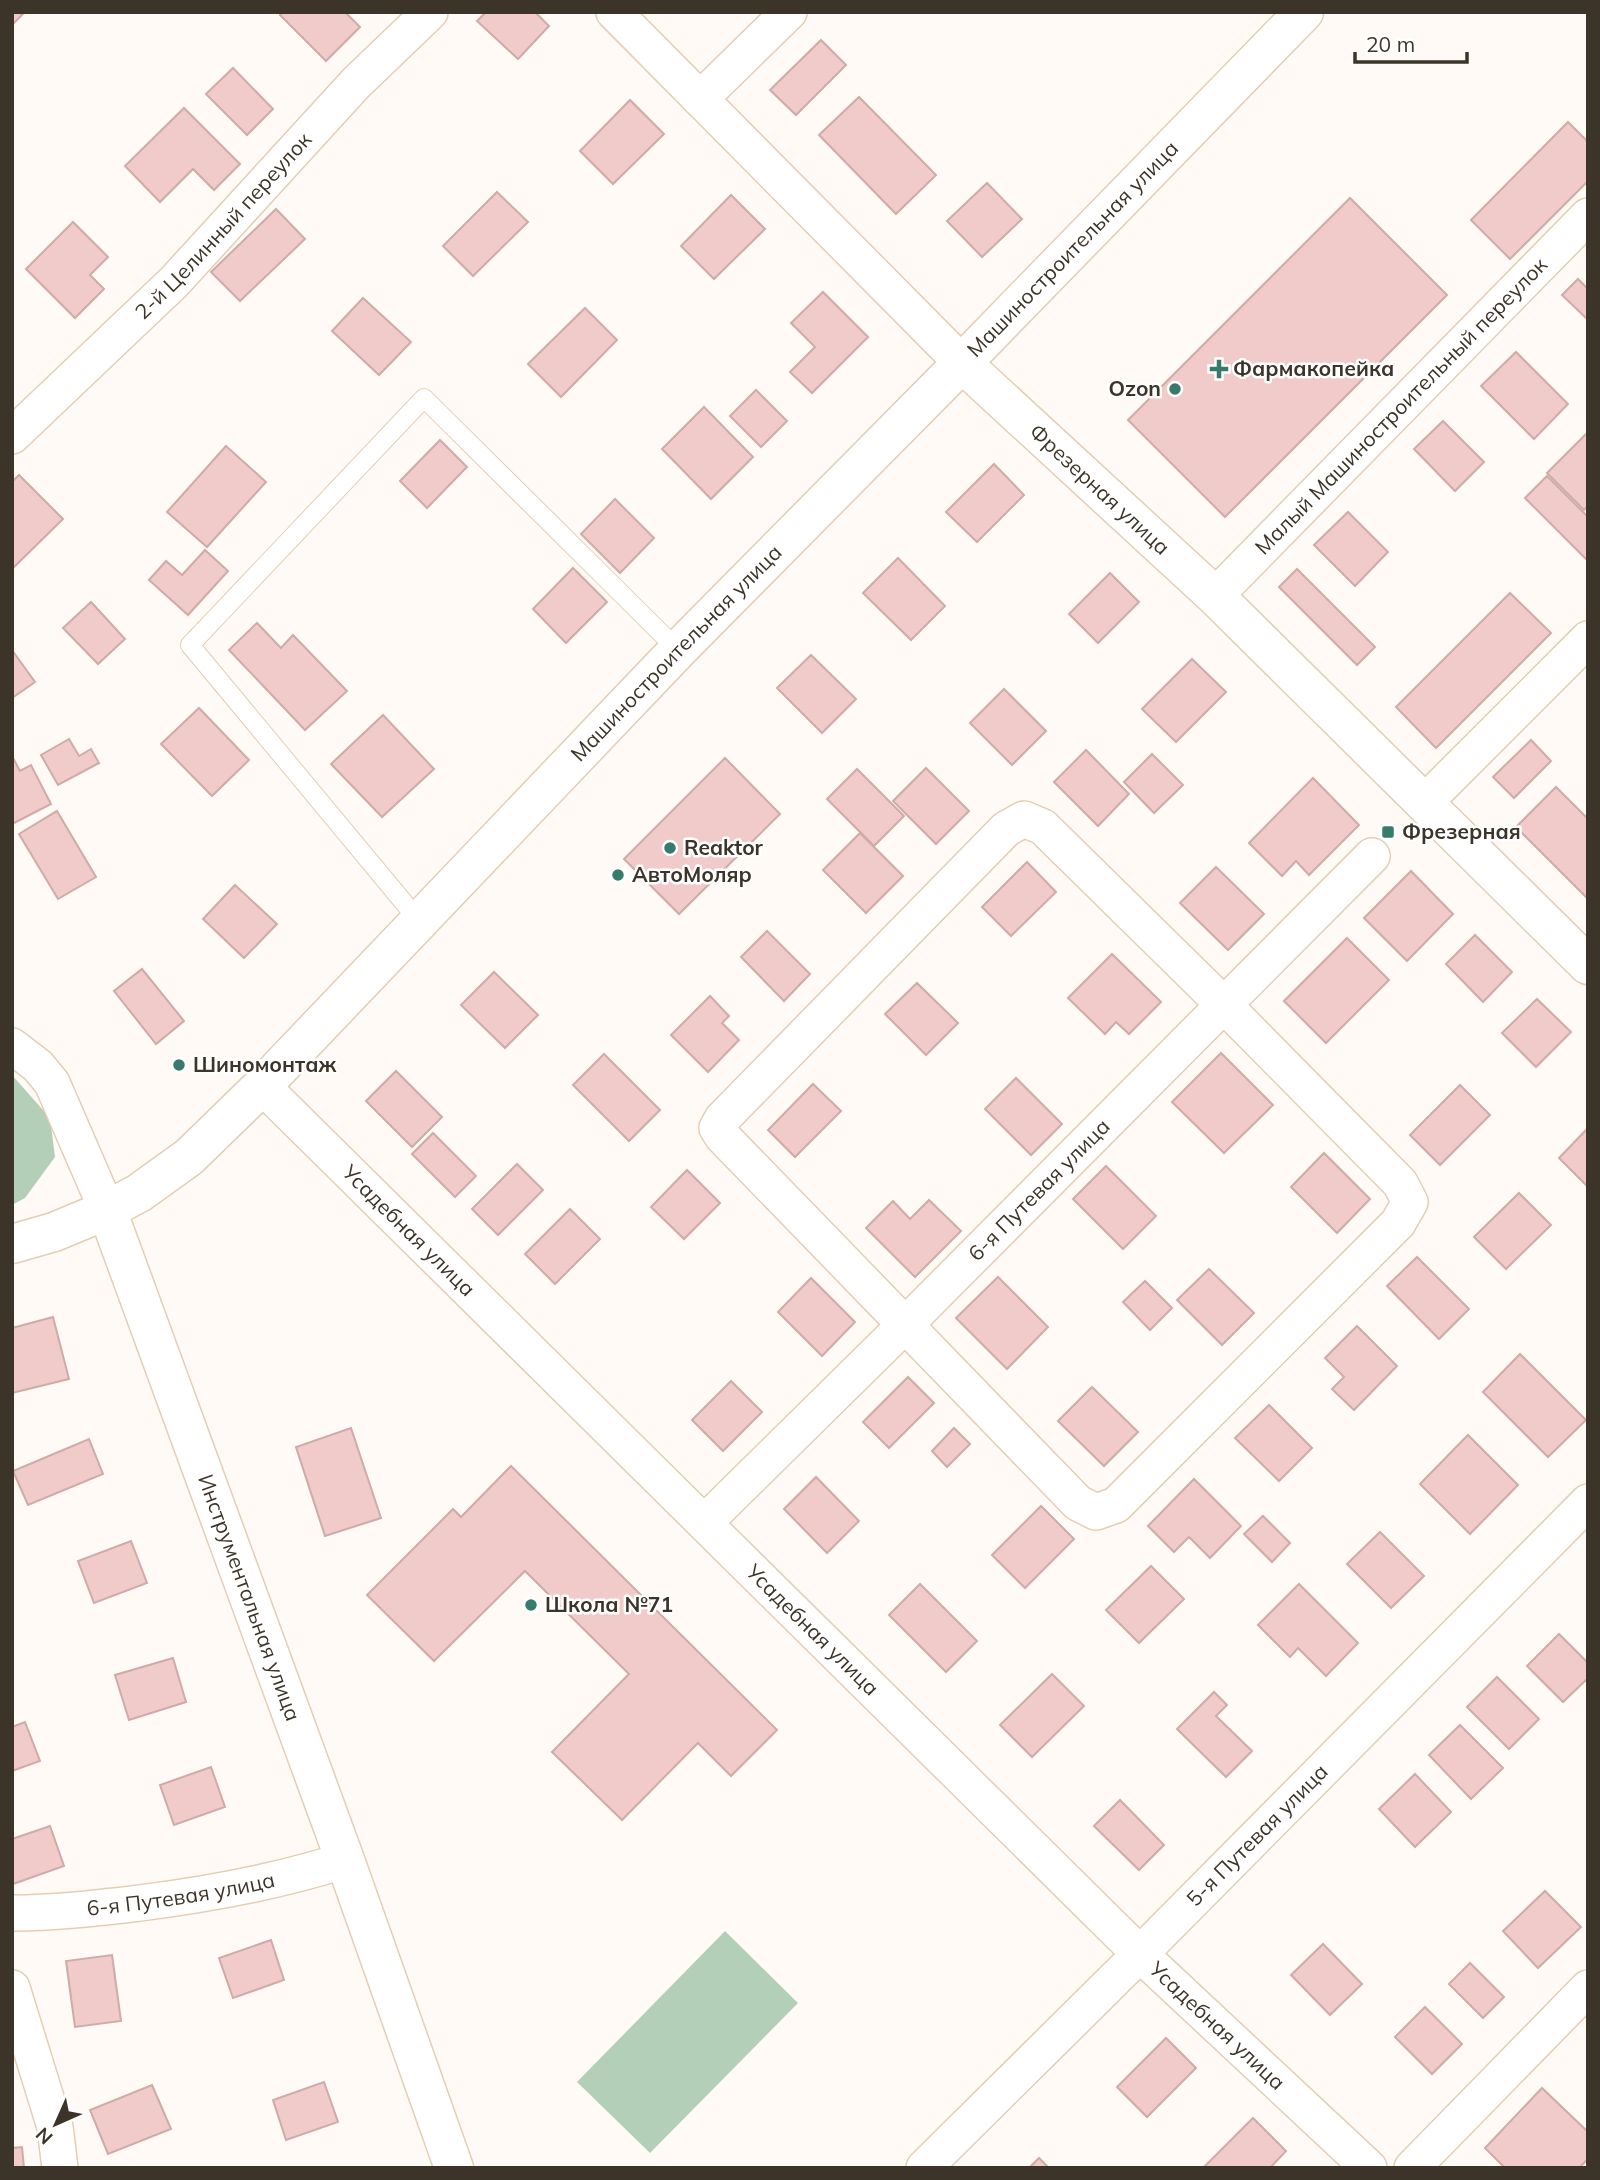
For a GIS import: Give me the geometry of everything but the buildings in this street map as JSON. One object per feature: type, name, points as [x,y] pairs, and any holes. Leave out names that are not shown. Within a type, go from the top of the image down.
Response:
[{"type":"main road","name":"Машиностроительная улица","points":[[12,1244],[54,1232],[107,1210],[139,1193],[188,1157],[262,1086],[678,650],[1304,12]]},
{"type":"main road","name":"Фрезерная улица","points":[[962,363],[1215,596],[1588,965]]},
{"type":"main road","name":"Инструментальная улица","points":[[107,1210],[345,1860],[454,2168]]},
{"type":"street","name":"2-й Целинный переулок","points":[[12,436],[174,282],[356,83],[430,12]]},
{"type":"street","name":"Фрезерная улица","points":[[614,12],[962,363]]},
{"type":"street","points":[[700,99],[789,12]]},
{"type":"street","name":"Малый Машиностроительный переулок","points":[[1215,596],[1588,216]]},
{"type":"street","points":[[1424,803],[1588,639]]},
{"type":"street","points":[[1024,819],[1043,827],[1223,1004],[1400,1183],[1410,1202],[1398,1223],[1116,1504],[1096,1512],[1078,1503],[717,1128],[722,1119],[1006,829],[1024,819]]},
{"type":"street","name":"6-я Путевая улица","points":[[705,1522],[1372,856]]},
{"type":"street","name":"Инструментальная улица","points":[[12,1046],[38,1066],[52,1083],[107,1210]]},
{"type":"street","name":"Усадебная улица","points":[[262,1086],[1140,1954],[1369,2168]]},
{"type":"street","name":"5-я Путевая улица","points":[[924,2168],[1588,1502]]},
{"type":"street","name":"6-я Путевая улица","points":[[12,1913],[55,1913],[169,1899],[268,1882],[345,1860]]},
{"type":"street","points":[[12,1988],[55,2127],[60,2168]]},
{"type":"street","points":[[1412,2168],[1588,1988]]},
{"type":"lane","points":[[420,922],[190,645],[424,398],[678,650]]},
{"type":"green space","points":[[12,1075],[50,1118],[55,1157],[25,1198],[12,1205]]},
{"type":"green space","points":[[725,1931],[798,2003],[650,2153],[577,2082]]},
{"type":"place","name":"Фармакопейка","points":[[1219,369]]},
{"type":"place","name":"Ozon","points":[[1175,389]]},
{"type":"place","name":"Фрезерная","points":[[1388,832]]},
{"type":"place","name":"Reaktor","points":[[670,848]]},
{"type":"place","name":"АвтоМоляр","points":[[618,875]]},
{"type":"place","name":"Шиномонтаж","points":[[179,1065]]},
{"type":"place","name":"Школа №71","points":[[531,1605]]}]
